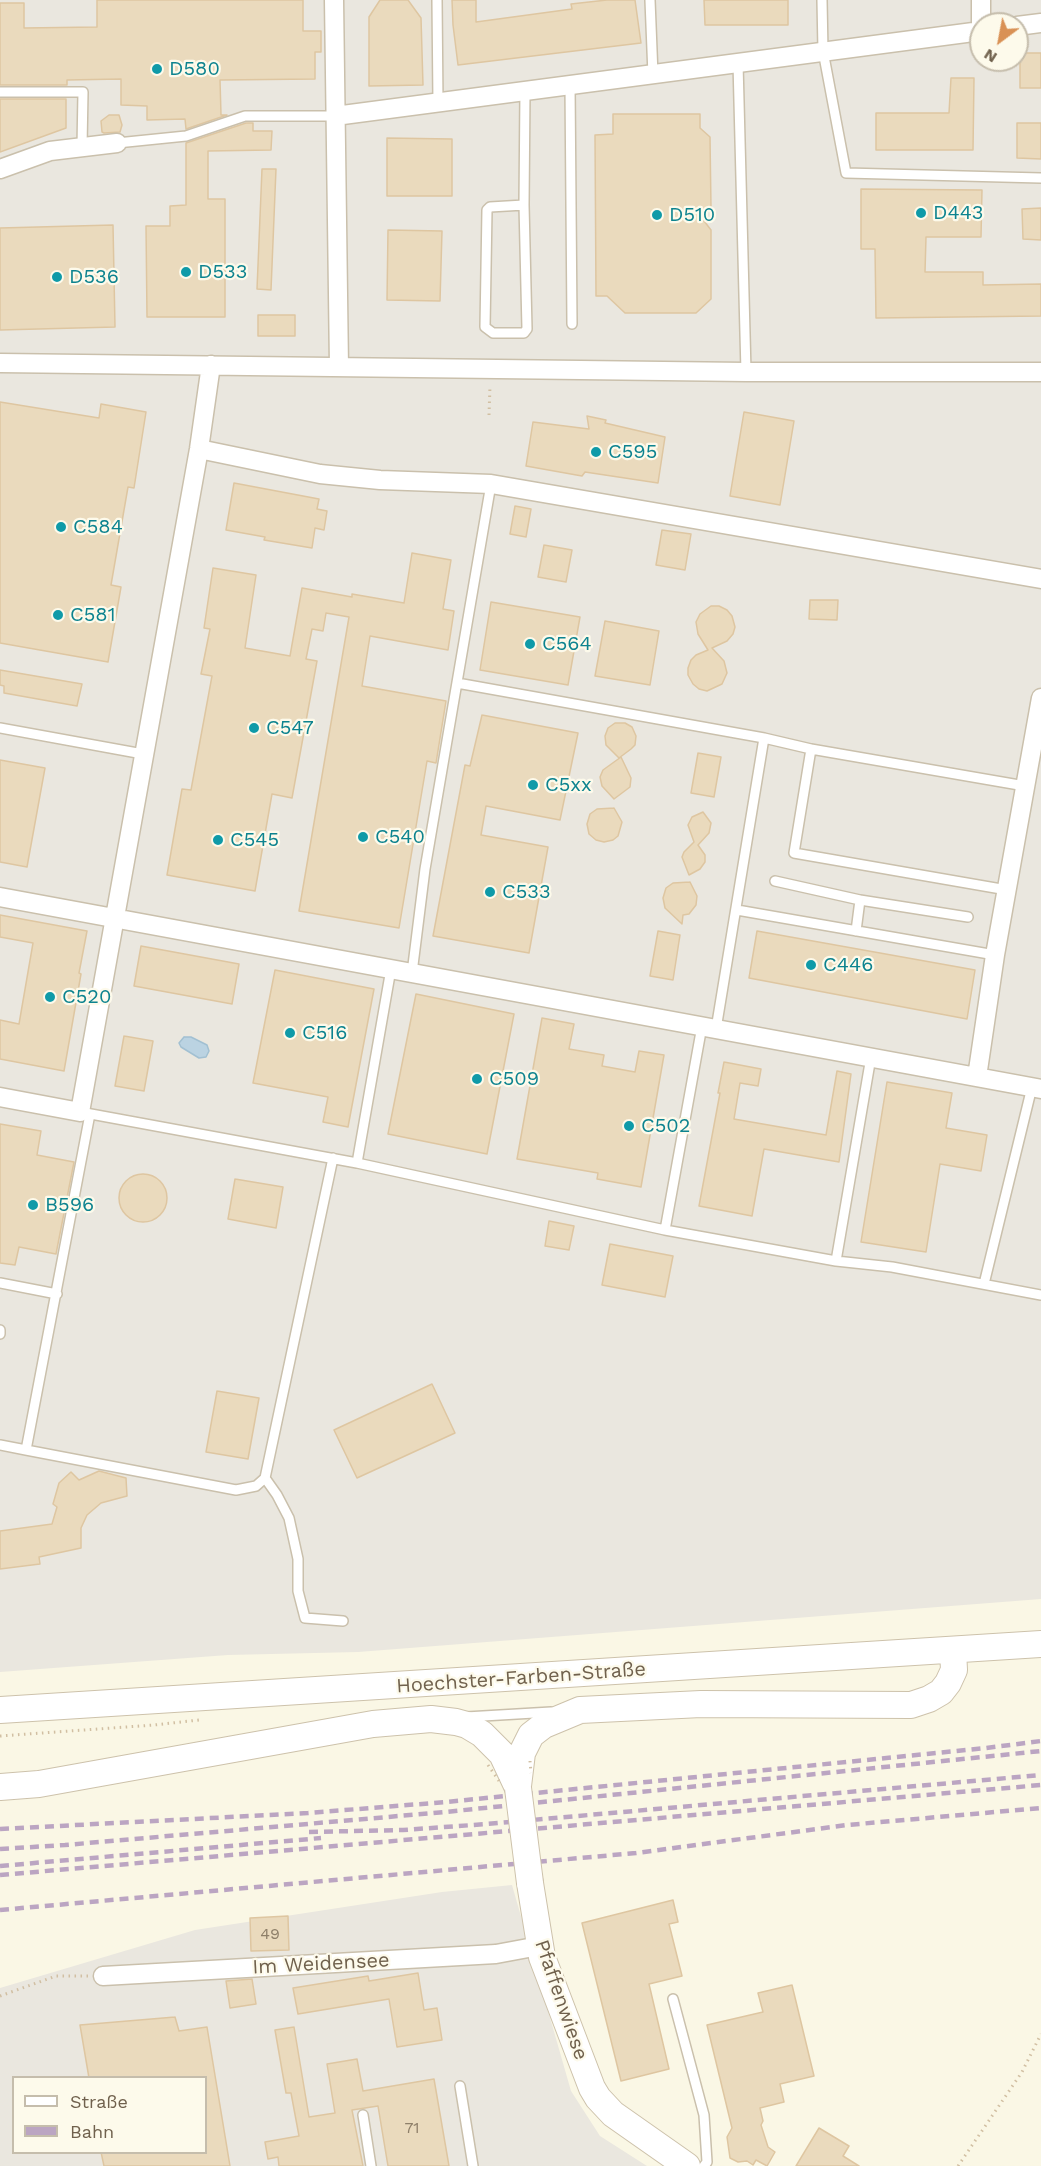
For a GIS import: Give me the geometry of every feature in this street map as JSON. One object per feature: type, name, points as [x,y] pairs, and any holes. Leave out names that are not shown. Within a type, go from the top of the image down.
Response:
[{"type":"main road","name":"Hoechster-Farben-Straße","points":[[0,1710],[1041,1644]]},
{"type":"main road","points":[[514,1763],[537,1729],[580,1710],[701,1704],[911,1705],[941,1692],[948,1683],[954,1670],[953,1650]]},
{"type":"main road","name":"Pfaffenwiese","points":[[0,1787],[39,1784],[373,1724],[431,1719],[456,1722],[474,1729],[514,1763],[539,1946],[592,2088],[598,2098],[624,2122],[687,2166]]},
{"type":"street","points":[[334,0],[339,367]]},
{"type":"street","points":[[335,116],[969,33]]},
{"type":"street","points":[[0,169],[50,151],[117,143]]},
{"type":"street","points":[[0,363],[746,372],[1041,372]]},
{"type":"street","points":[[0,1097],[85,1113],[113,918],[199,449],[211,365]]},
{"type":"street","points":[[199,449],[320,474],[380,480],[491,484],[1041,579]]},
{"type":"street","points":[[977,1077],[995,955],[1041,698]]},
{"type":"street","points":[[0,897],[1036,1088]]},
{"type":"street","name":"Im Weidensee","points":[[102,1976],[496,1954],[539,1946]]},
{"type":"lane","points":[[437,0],[438,103]]},
{"type":"lane","points":[[650,0],[653,75]]},
{"type":"lane","points":[[822,0],[822,51],[846,174],[1041,178]]},
{"type":"lane","points":[[738,63],[746,372]]},
{"type":"lane","points":[[570,85],[572,324]]},
{"type":"lane","points":[[524,205],[490,207],[487,210],[485,327],[493,333],[524,333],[527,329],[524,205],[525,91]]},
{"type":"lane","points":[[0,92],[83,92],[82,147]]},
{"type":"lane","points":[[117,143],[186,136],[245,116],[335,116]]},
{"type":"lane","points":[[412,973],[425,869],[491,484]]},
{"type":"lane","points":[[457,683],[1025,786]]},
{"type":"lane","points":[[0,728],[143,754]]},
{"type":"lane","points":[[665,1230],[736,910],[764,738]]},
{"type":"lane","points":[[811,749],[794,853],[1007,890]]},
{"type":"lane","points":[[775,881],[860,900],[968,917]]},
{"type":"lane","points":[[856,931],[860,900]]},
{"type":"lane","points":[[736,910],[995,955]]},
{"type":"lane","points":[[357,1162],[391,969]]},
{"type":"lane","points":[[836,1261],[871,1057]]},
{"type":"lane","points":[[984,1284],[1036,1088]]},
{"type":"lane","points":[[26,1450],[57,1294],[85,1113],[357,1162],[665,1230],[836,1261],[892,1267],[1041,1295]]},
{"type":"lane","points":[[0,1445],[236,1490],[256,1486],[265,1478],[333,1158]]},
{"type":"lane","points":[[0,1283],[57,1294]]},
{"type":"lane","points":[[265,1478],[278,1495],[290,1520],[298,1559],[298,1591],[305,1618],[343,1621]]},
{"type":"lane","points":[[431,1719],[580,1710]]},
{"type":"lane","points":[[673,1999],[705,2115],[707,2162],[704,2166]]},
{"type":"lane","points":[[460,2086],[473,2166]]},
{"type":"lane","points":[[363,2115],[371,2166]]},
{"type":"path","points":[[489,415],[490,386]]},
{"type":"path","points":[[0,1996],[56,1976],[102,1976]]},
{"type":"path","points":[[958,2166],[1022,2073],[1041,2034]]},
{"type":"shaded area","points":[[0,0],[1041,0],[1041,1599],[358,1652],[228,1655],[0,1672]]},
{"type":"shaded area","points":[[512,1885],[571,2091],[600,2136],[647,2166],[0,2166],[0,1988],[195,1930],[442,1892]]},
{"type":"water","points":[[184,1037],[191,1037],[207,1045],[209,1051],[206,1057],[199,1058],[181,1047],[179,1043]]},
{"type":"building","name":"D580","points":[[97,0],[303,0],[303,31],[321,31],[321,52],[315,52],[315,79],[220,80],[221,115],[227,115],[186,129],[185,119],[147,120],[147,106],[121,105],[121,79],[67,80],[67,85],[0,85],[0,3],[24,3],[24,28],[97,27]]},
{"type":"building","points":[[380,0],[408,0],[421,18],[423,85],[369,86],[369,17]]},
{"type":"building","points":[[452,0],[476,0],[476,22],[572,9],[571,4],[635,0],[641,43],[458,65]]},
{"type":"building","points":[[704,0],[788,0],[788,25],[705,25]]},
{"type":"building","points":[[1029,53],[1041,53],[1041,88],[1020,88],[1020,72],[1029,72]]},
{"type":"building","points":[[951,78],[974,78],[973,150],[876,150],[876,113],[949,113]]},
{"type":"building","points":[[0,99],[66,99],[66,128],[0,152]]},
{"type":"building","name":"D510","points":[[613,114],[700,114],[700,128],[710,137],[711,208],[701,217],[711,230],[711,299],[696,313],[625,313],[607,296],[596,296],[595,135],[613,134]]},
{"type":"building","points":[[109,115],[119,115],[122,125],[120,132],[102,132],[101,121]]},
{"type":"building","name":"D533","points":[[246,123],[253,123],[253,131],[272,131],[271,150],[208,151],[208,199],[225,199],[225,317],[147,317],[146,226],[170,226],[170,206],[186,205],[186,143]]},
{"type":"building","points":[[1017,123],[1041,123],[1041,159],[1017,158]]},
{"type":"building","points":[[387,138],[452,139],[452,196],[387,196]]},
{"type":"building","points":[[262,169],[276,169],[271,290],[257,289]]},
{"type":"building","points":[[861,189],[982,190],[981,237],[926,237],[925,272],[983,272],[983,285],[1041,284],[1041,316],[876,318],[875,249],[861,249]]},
{"type":"building","points":[[1041,208],[1041,240],[1023,239],[1022,209]]},
{"type":"building","name":"D536","points":[[113,225],[115,327],[0,330],[0,228]]},
{"type":"building","points":[[388,230],[442,231],[440,301],[387,300]]},
{"type":"building","points":[[258,315],[295,315],[295,336],[258,336]]},
{"type":"building","points":[[0,402],[99,418],[101,404],[146,412],[134,488],[128,487],[111,585],[121,587],[108,662],[0,643]]},
{"type":"building","points":[[744,412],[794,421],[780,505],[730,496]]},
{"type":"building","name":"C595","points":[[587,416],[606,420],[605,423],[665,437],[658,483],[585,472],[582,476],[526,466],[533,422],[589,429]]},
{"type":"building","points":[[234,483],[319,499],[317,509],[327,511],[324,530],[315,528],[312,548],[264,540],[265,537],[226,530]]},
{"type":"building","points":[[515,506],[531,509],[526,537],[510,534]]},
{"type":"building","points":[[662,530],[691,534],[685,570],[656,565]]},
{"type":"building","points":[[544,545],[572,550],[566,582],[538,577]]},
{"type":"building","points":[[412,553],[451,560],[443,609],[454,611],[448,650],[370,636],[362,686],[446,701],[436,763],[427,761],[399,928],[299,911],[349,617],[326,613],[323,631],[312,629],[306,659],[317,661],[292,798],[272,794],[255,891],[167,875],[182,789],[191,790],[212,676],[201,674],[210,629],[204,628],[213,568],[256,575],[245,648],[290,656],[302,588],[404,603]]},
{"type":"building","points":[[810,600],[838,600],[837,620],[809,619]]},
{"type":"building","name":"C564","points":[[491,602],[580,617],[568,685],[480,670]]},
{"type":"building","points":[[711,606],[719,606],[727,610],[732,616],[735,627],[727,641],[712,648],[724,661],[727,673],[722,684],[707,691],[693,684],[688,675],[688,668],[696,655],[708,650],[698,634],[696,622],[700,614]]},
{"type":"building","points":[[605,621],[659,631],[650,685],[595,676]]},
{"type":"building","points":[[0,670],[82,684],[77,706],[4,693],[4,686],[0,685]]},
{"type":"building","points":[[482,715],[578,733],[560,820],[486,806],[481,835],[548,847],[529,953],[433,936],[465,765],[470,766]]},
{"type":"building","points":[[615,723],[625,723],[632,727],[636,736],[635,745],[619,758],[606,745],[605,736],[608,728]]},
{"type":"building","points":[[698,753],[721,757],[714,797],[691,793]]},
{"type":"building","points":[[621,757],[631,778],[630,787],[614,799],[602,786],[600,777],[603,770]]},
{"type":"building","points":[[0,760],[45,768],[27,867],[0,862]]},
{"type":"building","points":[[614,808],[622,822],[618,836],[604,842],[596,840],[589,834],[587,824],[590,814],[597,809]]},
{"type":"building","points":[[703,812],[711,823],[709,833],[698,845],[705,855],[705,862],[700,869],[689,875],[682,857],[694,842],[688,825],[692,817]]},
{"type":"building","points":[[690,882],[697,896],[696,905],[689,914],[683,915],[682,924],[665,908],[663,898],[666,888],[673,883]]},
{"type":"building","name":"C520","points":[[0,915],[87,931],[64,1071],[0,1059],[0,1020],[19,1024],[33,943],[0,937]]},
{"type":"building","points":[[658,931],[680,935],[673,980],[650,976]]},
{"type":"building","points":[[757,931],[975,970],[967,1019],[749,978]]},
{"type":"building","points":[[141,946],[239,964],[232,1004],[134,986]]},
{"type":"building","points":[[275,970],[374,989],[348,1127],[323,1122],[328,1097],[253,1083]]},
{"type":"building","points":[[416,994],[514,1014],[487,1154],[388,1134]]},
{"type":"building","points":[[542,1018],[574,1024],[569,1049],[604,1055],[602,1066],[635,1072],[639,1051],[664,1055],[641,1187],[597,1179],[598,1173],[517,1159]]},
{"type":"building","points":[[124,1036],[153,1041],[144,1091],[115,1086]]},
{"type":"building","points":[[724,1062],[761,1069],[758,1086],[740,1083],[734,1119],[826,1135],[837,1071],[851,1074],[839,1162],[764,1149],[752,1216],[699,1206]]},
{"type":"building","points":[[887,1082],[952,1093],[946,1128],[987,1135],[981,1171],[940,1164],[926,1252],[861,1242]]},
{"type":"building","name":"B596","points":[[0,1124],[41,1131],[37,1155],[74,1162],[56,1254],[19,1247],[15,1265],[0,1263]]},
{"type":"building","points":[[143,1174],[160,1181],[167,1198],[160,1215],[143,1222],[126,1215],[119,1198],[126,1181]]},
{"type":"building","points":[[235,1179],[283,1187],[276,1228],[228,1219]]},
{"type":"building","points":[[549,1221],[574,1226],[569,1250],[545,1246]]},
{"type":"building","points":[[610,1244],[673,1256],[665,1297],[602,1285]]},
{"type":"building","points":[[432,1384],[455,1433],[357,1478],[334,1430]]},
{"type":"building","points":[[217,1391],[259,1398],[248,1459],[206,1452]]},
{"type":"building","points":[[99,1471],[126,1478],[127,1496],[101,1503],[87,1515],[81,1528],[81,1548],[39,1557],[40,1564],[0,1569],[0,1531],[52,1524],[57,1507],[53,1504],[59,1483],[71,1472],[79,1480]]},
{"type":"building","points":[[673,1900],[678,1922],[669,1924],[682,1976],[649,1984],[669,2069],[621,2081],[582,1923]]},
{"type":"building","points":[[288,1916],[289,1950],[251,1951],[250,1918]]},
{"type":"building","points":[[418,1973],[424,2010],[437,2008],[442,2040],[397,2047],[389,1999],[298,2014],[293,1988],[368,1976],[369,1981]]},
{"type":"building","points":[[252,1979],[256,2004],[230,2008],[226,1981]]},
{"type":"building","points":[[792,1985],[814,2076],[780,2084],[784,2102],[760,2108],[763,2121],[761,2125],[768,2147],[775,2152],[767,2166],[756,2160],[753,2165],[747,2161],[738,2162],[730,2158],[727,2137],[732,2128],[707,2025],[763,2012],[758,1993]]},
{"type":"building","points":[[175,2017],[179,2031],[207,2027],[230,2166],[104,2166],[101,2154],[207,2154],[207,2076],[89,2076],[80,2025]]},
{"type":"building","points":[[294,2027],[309,2117],[335,2113],[327,2064],[357,2059],[363,2091],[434,2079],[449,2166],[388,2166],[378,2106],[352,2110],[363,2166],[279,2166],[278,2157],[268,2159],[265,2142],[299,2136],[291,2093],[286,2093],[275,2030]]},
{"type":"building","points":[[819,2128],[849,2146],[843,2156],[859,2166],[796,2166]]},
{"type":"railway","points":[[0,1829],[308,1813],[446,1802],[1041,1741]]},
{"type":"railway","points":[[0,1849],[445,1812],[1041,1751]]},
{"type":"railway","points":[[309,1832],[403,1830],[487,1824],[1041,1775]]},
{"type":"railway","points":[[0,1875],[1041,1785]]},
{"type":"railway","points":[[0,1910],[636,1853],[847,1825],[1041,1808]]},
{"type":"railway","points":[[0,1866],[321,1838]]},
{"type":"place","name":"D580","points":[[157,69]]},
{"type":"place","name":"D443","points":[[921,213]]},
{"type":"place","name":"D510","points":[[657,215]]},
{"type":"place","name":"D533","points":[[186,272]]},
{"type":"place","name":"D536","points":[[57,277]]},
{"type":"place","name":"C595","points":[[596,452]]},
{"type":"place","name":"C584","points":[[61,527]]},
{"type":"place","name":"C581","points":[[58,615]]},
{"type":"place","name":"C564","points":[[530,644]]},
{"type":"place","name":"C547","points":[[254,728]]},
{"type":"place","name":"C5xx","points":[[533,785]]},
{"type":"place","name":"C540","points":[[363,837]]},
{"type":"place","name":"C545","points":[[218,840]]},
{"type":"place","name":"C533","points":[[490,892]]},
{"type":"place","name":"C446","points":[[811,965]]},
{"type":"place","name":"C520","points":[[50,997]]},
{"type":"place","name":"C516","points":[[290,1033]]},
{"type":"place","name":"C509","points":[[477,1079]]},
{"type":"place","name":"C502","points":[[629,1126]]},
{"type":"place","name":"B596","points":[[33,1205]]}]
